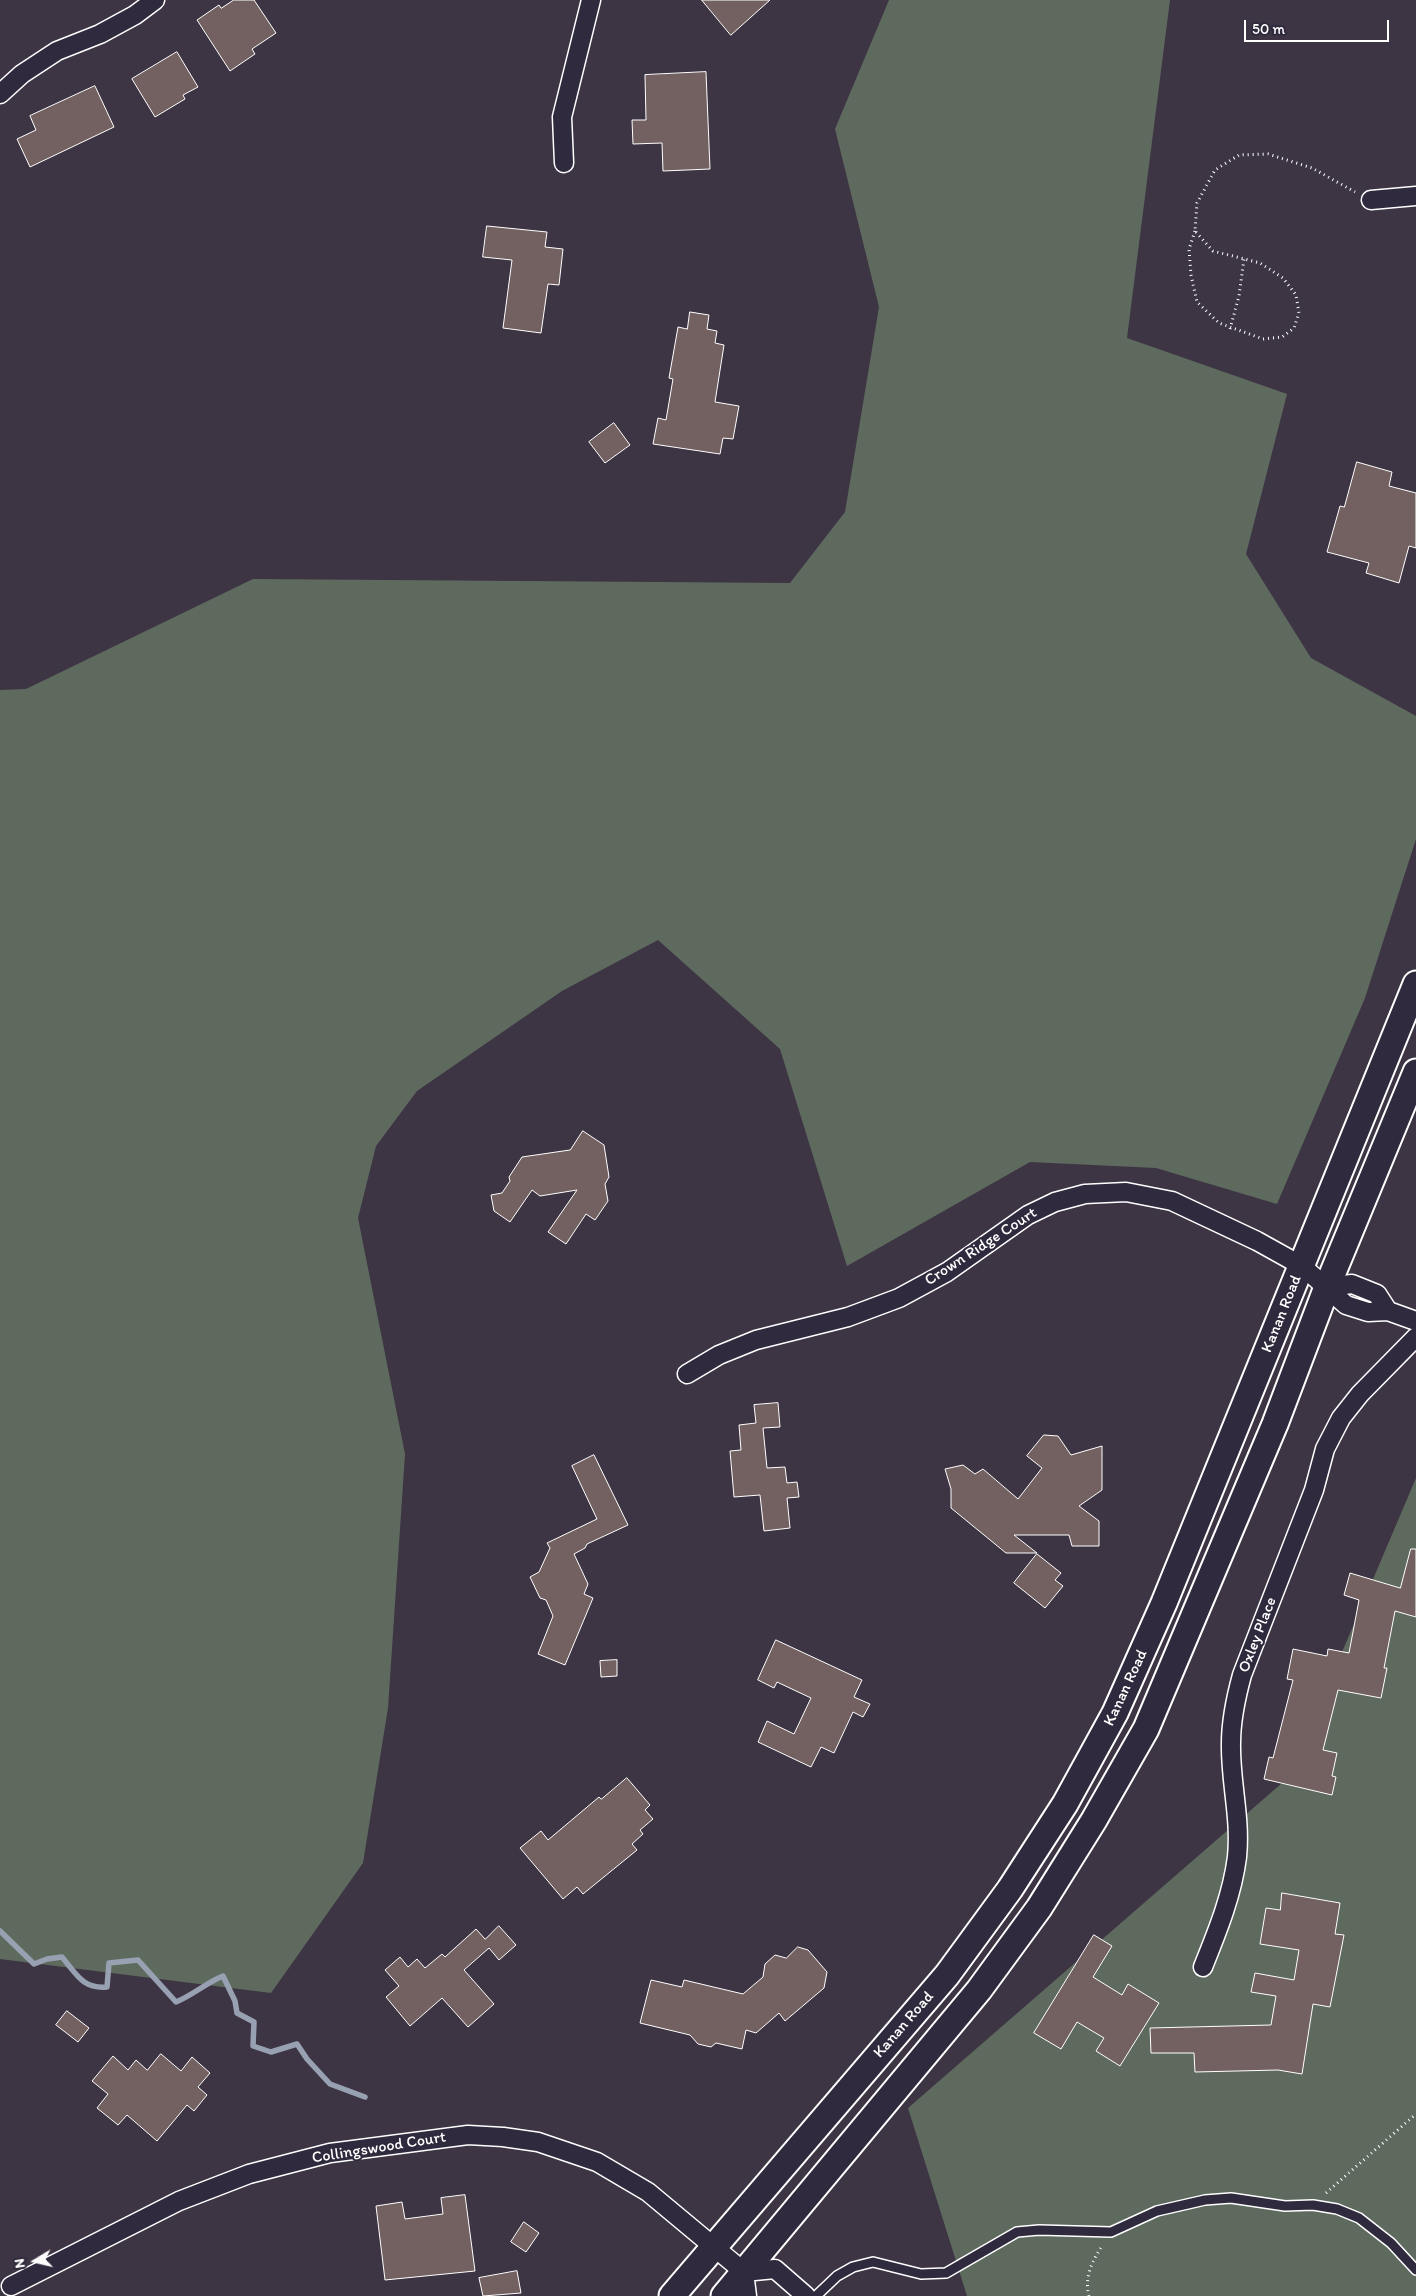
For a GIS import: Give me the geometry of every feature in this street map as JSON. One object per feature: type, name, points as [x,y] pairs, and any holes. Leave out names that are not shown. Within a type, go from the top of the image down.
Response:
[{"type":"main road","name":"Kanan Road","points":[[672,2296],[947,1974],[1010,1889],[1065,1804],[1115,1714],[1164,1603],[1416,984]]},
{"type":"main road","name":"Kanan Road","points":[[724,2296],[979,1990],[1039,1908],[1094,1820],[1146,1729],[1275,1424],[1327,1287],[1416,1072]]},
{"type":"street","points":[[0,94],[22,74],[57,51],[100,34],[135,15],[155,0]]},
{"type":"street","points":[[564,163],[562,117],[591,0]]},
{"type":"street","points":[[1371,200],[1416,196]]},
{"type":"street","name":"Crown Ridge Court","points":[[687,1374],[719,1356],[756,1340],[848,1317],[899,1298],[947,1272],[1028,1215],[1055,1202],[1085,1194],[1126,1192],[1172,1201],[1257,1241],[1302,1266],[1346,1306],[1368,1312],[1388,1311],[1416,1321]]},
{"type":"street","name":"Oxley Place","points":[[1204,1968],[1227,1904],[1237,1858],[1238,1814],[1231,1743],[1234,1703],[1242,1675],[1314,1490],[1325,1449],[1341,1418],[1360,1394],[1416,1337]]},
{"type":"street","name":"Collingswood Court","points":[[11,2286],[179,2201],[249,2174],[330,2153],[468,2135],[504,2137],[538,2142],[597,2162],[648,2192],[744,2272]]},
{"type":"street","points":[[747,2296],[744,2272],[775,2269],[806,2296]]},
{"type":"lane","points":[[816,2296],[837,2276],[852,2267],[873,2262],[921,2274],[946,2273],[1017,2232],[1039,2230],[1111,2232],[1157,2211],[1205,2200],[1230,2198],[1285,2206],[1312,2205],[1337,2209],[1359,2218],[1391,2243],[1416,2270]]},
{"type":"path","points":[[1195,231],[1213,251],[1260,263],[1284,278],[1296,295],[1299,313],[1294,328],[1282,337],[1263,339],[1230,329],[1219,323],[1197,302],[1191,275],[1189,249],[1195,231],[1197,203],[1215,170],[1239,155],[1268,154],[1312,168],[1371,200]]},
{"type":"path","points":[[1230,329],[1239,296],[1244,259]]},
{"type":"path","points":[[1312,2205],[1416,2114]]},
{"type":"path","points":[[1089,2296],[1086,2285],[1092,2261],[1111,2232]]},
{"type":"green space","points":[[889,0],[1170,0],[1127,338],[1287,394],[1246,554],[1311,658],[1416,716],[1416,839],[1365,998],[1277,1204],[1156,1168],[1030,1162],[847,1266],[780,1049],[658,940],[562,991],[417,1091],[376,1146],[358,1218],[405,1454],[388,1708],[363,1863],[271,1993],[0,1959],[0,690],[26,689],[253,579],[790,583],[845,512],[879,307],[835,129]]},
{"type":"green space","points":[[1416,1478],[1416,2296],[967,2296],[908,2108],[1289,1777]]},
{"type":"building","points":[[234,0],[254,0],[276,33],[252,49],[255,54],[230,71],[197,20],[219,5],[221,8]]},
{"type":"building","points":[[702,0],[770,0],[731,35]]},
{"type":"building","points":[[177,52],[198,87],[183,95],[185,99],[155,117],[132,79]]},
{"type":"building","points":[[706,72],[710,169],[663,171],[662,143],[633,144],[632,120],[646,120],[645,75]]},
{"type":"building","points":[[95,86],[114,127],[30,167],[17,139],[36,130],[30,116]]},
{"type":"building","points":[[487,226],[547,232],[545,247],[563,249],[559,285],[548,284],[541,333],[503,328],[512,260],[483,257]]},
{"type":"building","points":[[690,312],[709,315],[707,329],[717,331],[715,343],[724,345],[715,402],[739,406],[733,439],[723,438],[720,454],[653,444],[658,418],[666,420],[673,379],[669,378],[678,327],[687,329]]},
{"type":"building","points":[[614,423],[630,445],[605,463],[589,442]]},
{"type":"building","points":[[1357,462],[1392,472],[1389,486],[1416,493],[1416,548],[1409,546],[1399,583],[1366,573],[1369,563],[1327,552],[1340,506],[1344,507]]},
{"type":"building","points":[[583,1131],[604,1145],[609,1177],[605,1184],[608,1201],[595,1220],[586,1214],[566,1244],[548,1232],[577,1190],[540,1196],[532,1190],[510,1222],[494,1211],[491,1195],[502,1193],[510,1181],[509,1177],[522,1157],[570,1150]]},
{"type":"building","points":[[778,1403],[780,1427],[763,1428],[767,1468],[785,1467],[787,1483],[797,1482],[799,1497],[787,1498],[790,1528],[764,1531],[760,1495],[734,1497],[730,1451],[741,1450],[739,1425],[756,1423],[754,1405]]},
{"type":"building","points":[[1044,1435],[1058,1436],[1071,1455],[1102,1446],[1102,1490],[1079,1506],[1099,1521],[1099,1546],[1072,1546],[1069,1535],[1014,1535],[1037,1553],[1006,1553],[951,1508],[951,1489],[945,1469],[963,1465],[975,1474],[983,1469],[1018,1499],[1042,1468],[1027,1456]]},
{"type":"building","points":[[594,1455],[628,1525],[587,1544],[585,1548],[574,1554],[588,1584],[584,1594],[593,1598],[565,1665],[538,1654],[553,1616],[546,1600],[540,1598],[530,1577],[539,1572],[550,1548],[547,1543],[597,1519],[572,1466]]},
{"type":"building","points":[[1411,1549],[1416,1549],[1416,1617],[1395,1611],[1384,1668],[1387,1668],[1381,1698],[1338,1690],[1323,1750],[1337,1753],[1332,1776],[1336,1777],[1332,1795],[1264,1779],[1269,1757],[1273,1758],[1293,1680],[1287,1679],[1293,1649],[1327,1656],[1328,1649],[1349,1653],[1359,1600],[1344,1595],[1350,1573],[1400,1588]]},
{"type":"building","points":[[1037,1554],[1061,1573],[1055,1580],[1063,1586],[1045,1608],[1014,1583]]},
{"type":"building","points":[[776,1640],[862,1680],[854,1697],[870,1704],[863,1717],[853,1712],[834,1753],[821,1747],[811,1767],[758,1742],[767,1721],[794,1734],[811,1698],[777,1682],[774,1688],[758,1680]]},
{"type":"building","points":[[617,1660],[617,1676],[601,1677],[600,1661]]},
{"type":"building","points":[[627,1778],[650,1805],[645,1810],[653,1819],[640,1830],[643,1834],[632,1844],[637,1850],[583,1894],[577,1887],[563,1899],[520,1848],[541,1831],[548,1840],[599,1797],[601,1799]]},
{"type":"building","points":[[1282,1893],[1340,1903],[1335,1934],[1344,1935],[1330,2007],[1313,2004],[1302,2074],[1278,2070],[1195,2072],[1194,2053],[1151,2053],[1150,2028],[1271,2025],[1276,1996],[1251,1992],[1255,1973],[1294,1980],[1299,1950],[1260,1944],[1266,1908],[1280,1910]]},
{"type":"building","points":[[499,1926],[516,1945],[499,1960],[489,1948],[464,1970],[494,2004],[468,2027],[442,1998],[410,2026],[386,1997],[399,1986],[385,1970],[400,1957],[408,1967],[417,1959],[425,1968],[442,1954],[445,1957],[476,1929],[485,1939]]},
{"type":"building","points":[[1094,1935],[1112,1946],[1093,1977],[1122,1995],[1128,1984],[1159,2003],[1120,2066],[1096,2051],[1104,2038],[1077,2022],[1061,2049],[1034,2033]]},
{"type":"building","points":[[798,1947],[808,1950],[827,1972],[824,1988],[785,2021],[779,2013],[756,2033],[746,2030],[742,2049],[716,2043],[711,2047],[698,2044],[690,2035],[640,2023],[651,1980],[682,1987],[684,1980],[743,1994],[763,1977],[765,1964],[775,1955],[786,1958]]},
{"type":"building","points":[[67,2011],[89,2028],[78,2042],[56,2025]]},
{"type":"building","points":[[161,2054],[181,2071],[192,2057],[210,2073],[198,2087],[207,2095],[194,2111],[187,2105],[157,2141],[127,2115],[118,2125],[97,2108],[108,2094],[92,2081],[113,2056],[128,2070],[136,2060],[147,2070]]},
{"type":"building","points":[[465,2195],[475,2271],[385,2280],[376,2206],[402,2202],[405,2219],[443,2214],[441,2198]]},
{"type":"building","points":[[524,2222],[539,2233],[526,2252],[511,2242]]},
{"type":"building","points":[[517,2271],[521,2293],[483,2296],[479,2278]]},
{"type":"waterway","points":[[0,1931],[34,1964],[47,1959],[62,1957],[81,1980],[92,1986],[107,1987],[109,1963],[138,1960],[176,2002],[223,1976],[235,2001],[237,2013],[254,2022],[253,2046],[271,2052],[297,2044],[307,2059],[330,2084],[365,2097]]}]
